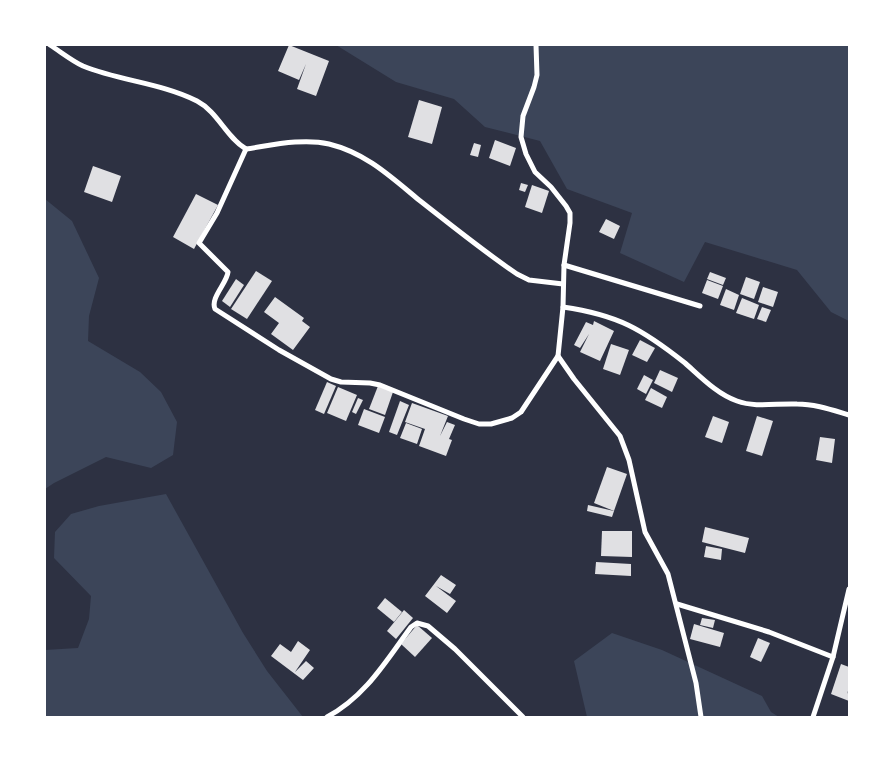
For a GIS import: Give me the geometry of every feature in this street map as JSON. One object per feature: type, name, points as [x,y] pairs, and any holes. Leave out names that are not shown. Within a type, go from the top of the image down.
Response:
[{"type":"street","points":[[50,45],[82,65],[153,86],[198,102],[212,113],[234,140],[246,149],[300,142],[328,144],[355,152],[377,166],[517,274],[529,280],[563,284]]},
{"type":"street","points":[[246,149],[217,213],[199,243],[228,272],[214,303],[215,309],[278,350],[331,379],[341,382],[380,384],[479,424],[491,424],[512,418],[521,412],[558,356],[563,307],[564,265],[570,223],[570,213],[566,206],[551,187],[535,172],[528,160],[521,137],[523,116],[537,75],[536,45]]},
{"type":"street","points":[[564,265],[700,306]]},
{"type":"street","points":[[563,307],[588,311],[620,320],[640,330],[670,351],[722,394],[736,401],[749,405],[814,405],[849,415]]},
{"type":"street","points":[[558,356],[620,436],[629,460],[645,532],[668,574],[677,604],[696,684],[701,717]]},
{"type":"street","points":[[813,717],[833,657],[849,589]]},
{"type":"street","points":[[677,604],[752,626],[833,657]]},
{"type":"street","points":[[327,717],[352,701],[366,688],[411,627],[417,622],[428,626],[455,649],[523,717]]},
{"type":"shaded area","points":[[336,45],[849,45],[849,321],[831,312],[797,270],[705,242],[684,282],[620,253],[632,213],[567,189],[540,141],[485,127],[454,99],[396,82]]},
{"type":"shaded area","points":[[45,199],[72,221],[99,278],[89,316],[88,341],[140,372],[161,392],[177,422],[173,455],[151,468],[106,457],[45,489]]},
{"type":"shaded area","points":[[166,494],[243,633],[267,671],[303,717],[45,717],[45,650],[78,648],[89,619],[91,596],[54,558],[55,532],[71,514],[99,506]]},
{"type":"shaded area","points":[[612,633],[662,650],[762,696],[771,712],[779,717],[587,717],[574,661]]},
{"type":"building","points":[[289,45],[329,61],[316,96],[297,89],[306,64],[299,80],[278,71]]},
{"type":"building","points":[[419,100],[442,107],[432,144],[408,137]]},
{"type":"building","points":[[495,140],[516,148],[510,166],[489,158]]},
{"type":"building","points":[[474,143],[481,145],[478,157],[470,155]]},
{"type":"building","points":[[93,166],[121,176],[112,202],[84,192]]},
{"type":"building","points":[[521,183],[528,185],[525,192],[519,190]]},
{"type":"building","points":[[532,185],[549,191],[542,213],[525,207]]},
{"type":"building","points":[[196,194],[218,205],[194,249],[173,237]]},
{"type":"building","points":[[606,219],[620,226],[614,239],[599,232]]},
{"type":"building","points":[[256,271],[272,281],[247,319],[231,309]]},
{"type":"building","points":[[710,272],[726,278],[723,285],[707,279]]},
{"type":"building","points":[[746,277],[760,282],[754,299],[740,294]]},
{"type":"building","points":[[236,279],[244,285],[230,307],[222,301]]},
{"type":"building","points":[[707,280],[723,286],[718,299],[702,293]]},
{"type":"building","points":[[763,287],[778,292],[773,307],[758,302]]},
{"type":"building","points":[[726,289],[739,295],[734,310],[720,305]]},
{"type":"building","points":[[275,297],[304,318],[302,321],[310,327],[293,350],[271,334],[279,323],[264,312]]},
{"type":"building","points":[[742,298],[759,305],[754,319],[736,313]]},
{"type":"building","points":[[762,307],[771,310],[766,322],[757,319]]},
{"type":"building","points":[[594,321],[614,331],[600,361],[580,352],[589,334],[580,348],[574,345],[586,322],[593,325]]},
{"type":"building","points":[[640,340],[655,348],[647,362],[632,355]]},
{"type":"building","points":[[611,344],[629,350],[620,375],[603,369]]},
{"type":"building","points":[[660,370],[678,378],[672,392],[654,383]]},
{"type":"building","points":[[644,375],[653,380],[646,394],[637,389]]},
{"type":"building","points":[[327,382],[336,386],[324,414],[315,410]]},
{"type":"building","points":[[378,386],[393,392],[385,415],[369,409]]},
{"type":"building","points":[[338,387],[357,395],[346,421],[327,413]]},
{"type":"building","points":[[651,388],[667,397],[662,408],[645,400]]},
{"type":"building","points":[[358,398],[363,400],[356,414],[352,412]]},
{"type":"building","points":[[400,401],[409,405],[397,435],[389,432]]},
{"type":"building","points":[[412,403],[448,416],[440,436],[447,422],[455,425],[449,439],[452,440],[446,456],[419,446],[425,429],[405,422]]},
{"type":"building","points":[[364,409],[385,417],[379,433],[358,425]]},
{"type":"building","points":[[713,416],[729,422],[722,443],[705,437]]},
{"type":"building","points":[[757,416],[773,421],[762,456],[746,451]]},
{"type":"building","points":[[406,423],[422,429],[417,444],[400,438]]},
{"type":"building","points":[[820,437],[835,439],[832,463],[816,460]]},
{"type":"building","points":[[607,467],[627,474],[614,511],[594,503]]},
{"type":"building","points":[[588,505],[614,511],[612,517],[587,511]]},
{"type":"building","points":[[705,527],[749,538],[745,553],[702,542]]},
{"type":"building","points":[[602,531],[632,531],[632,557],[601,556]]},
{"type":"building","points":[[706,546],[722,549],[721,560],[704,557]]},
{"type":"building","points":[[596,562],[631,564],[631,576],[595,574]]},
{"type":"building","points":[[441,575],[456,585],[450,594],[436,586],[456,601],[447,613],[425,596]]},
{"type":"building","points":[[385,598],[402,612],[394,622],[377,608]]},
{"type":"building","points":[[404,610],[413,618],[396,639],[387,631]]},
{"type":"building","points":[[702,618],[715,620],[713,628],[700,625]]},
{"type":"building","points":[[694,624],[724,633],[720,647],[690,639]]},
{"type":"building","points":[[417,625],[432,638],[415,657],[401,644]]},
{"type":"building","points":[[758,638],[770,643],[761,662],[750,657]]},
{"type":"building","points":[[298,641],[310,650],[295,672],[306,661],[314,668],[303,680],[271,656],[280,644],[291,652]]},
{"type":"building","points":[[841,664],[849,667],[849,688],[847,694],[849,690],[849,701],[831,694]]}]
